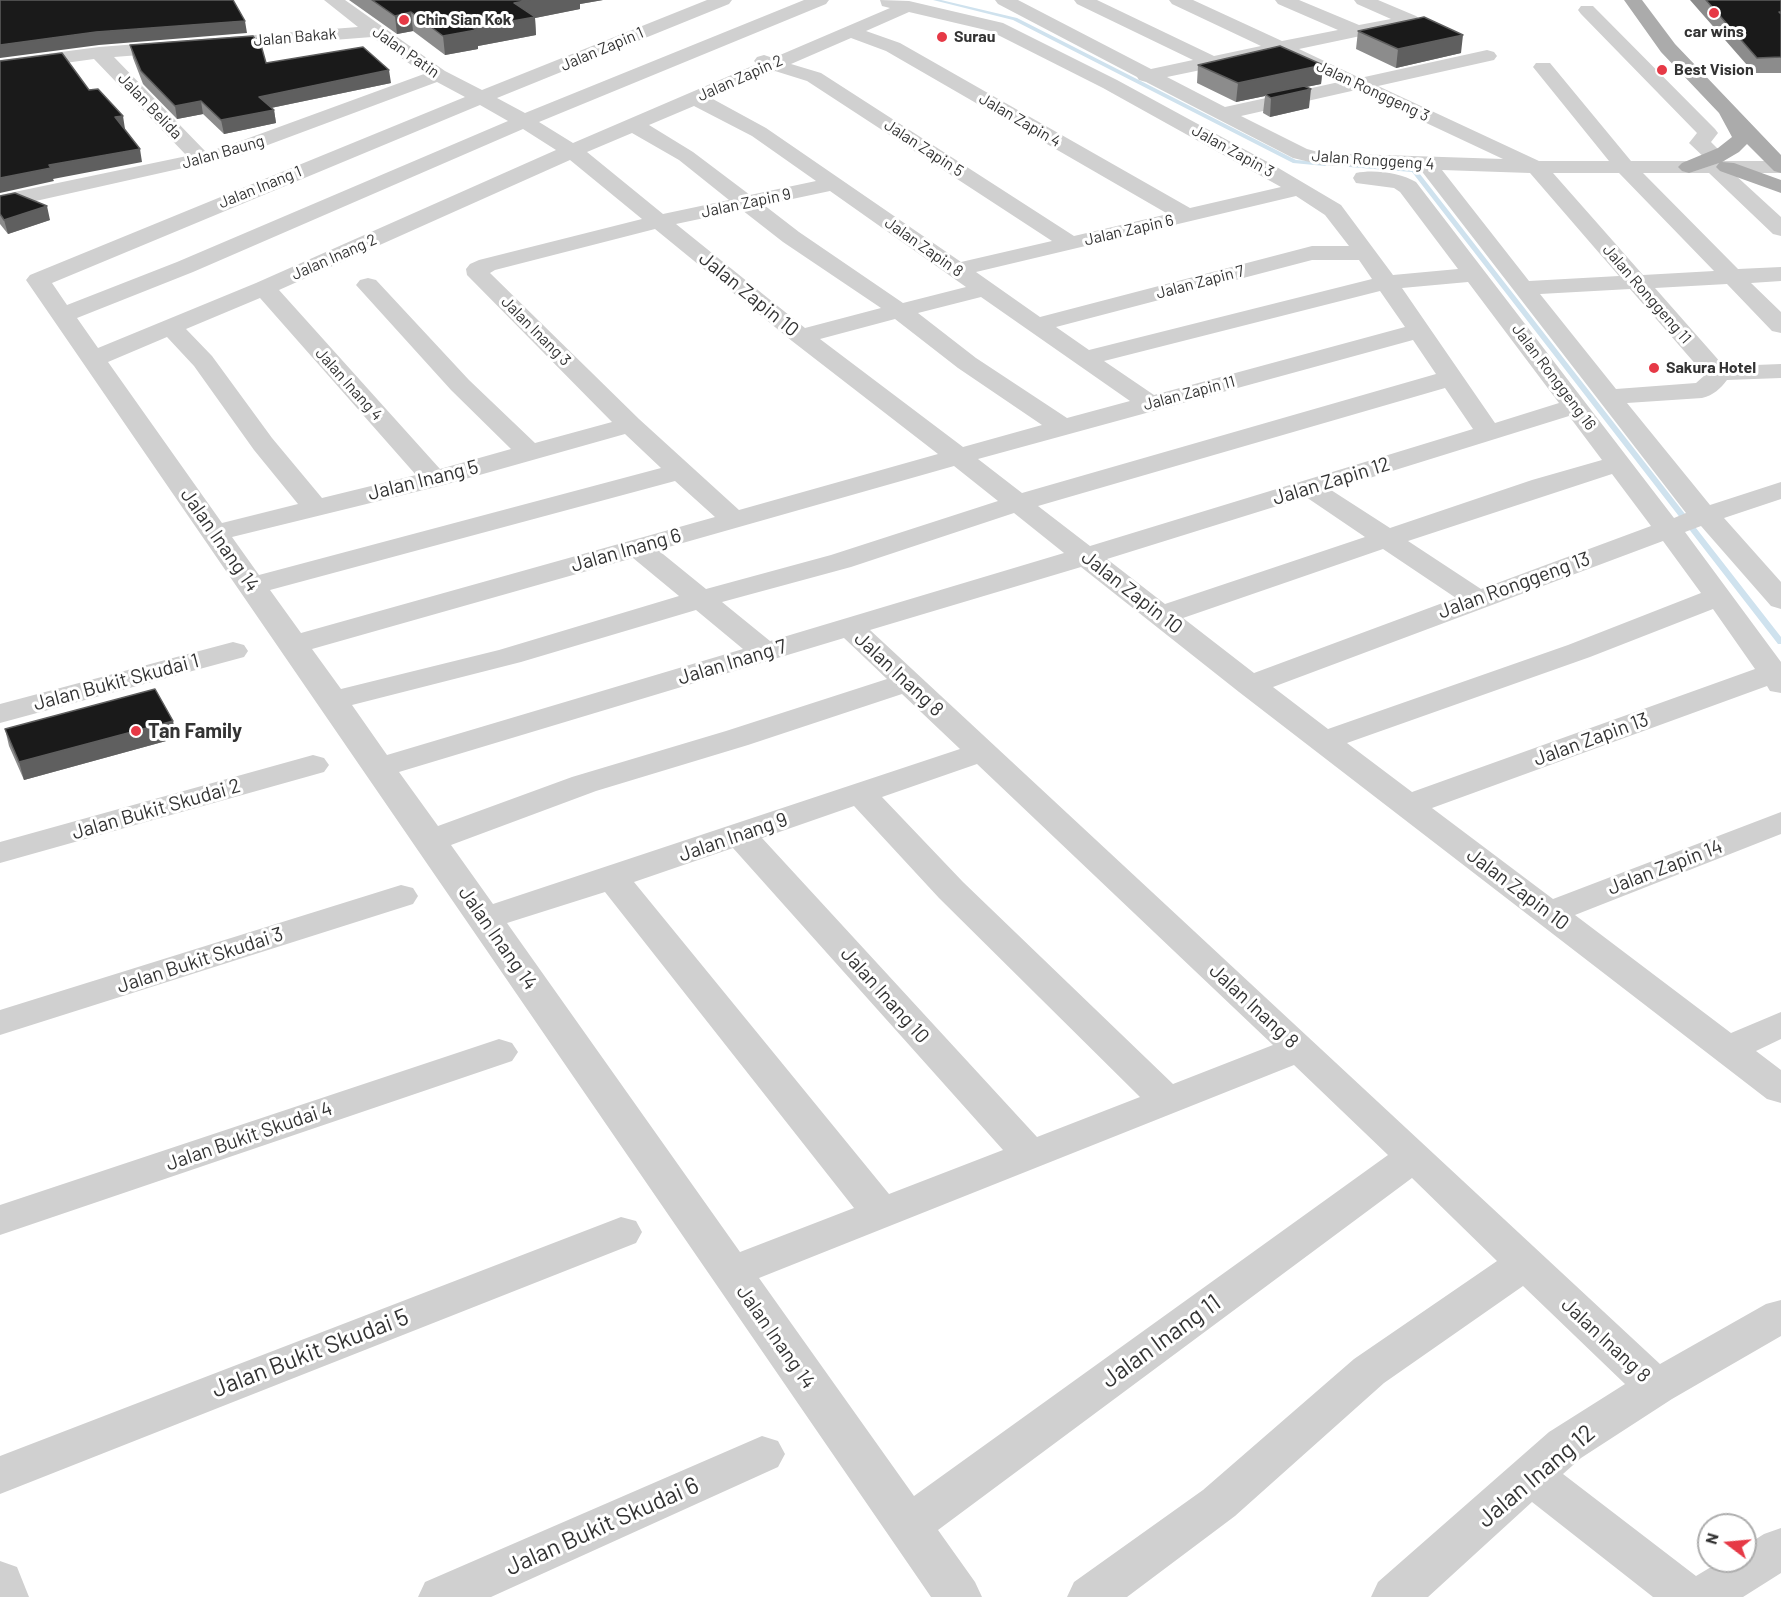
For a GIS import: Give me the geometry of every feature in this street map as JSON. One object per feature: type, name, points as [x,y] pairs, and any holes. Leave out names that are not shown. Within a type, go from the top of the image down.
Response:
[{"type":"main road","points":[[1633,0],[1668,48],[1727,113],[1781,167]]},
{"type":"main road","points":[[1726,81],[1772,131]]},
{"type":"main road","points":[[1727,113],[1742,137],[1719,164],[1781,187]]},
{"type":"street","name":"Jalan Patin","points":[[333,0],[438,75],[482,99]]},
{"type":"street","name":"Jalan Zapin 1","points":[[482,99],[723,0]]},
{"type":"street","points":[[63,315],[185,267],[610,84],[706,48],[820,0]]},
{"type":"street","name":"Jalan Zapin 3","points":[[880,0],[996,27],[1110,84],[1269,170],[1333,210],[1366,253],[1488,432]]},
{"type":"street","points":[[1083,0],[1211,62]]},
{"type":"street","points":[[1284,0],[1356,31]]},
{"type":"street","points":[[1363,0],[1431,29]]},
{"type":"street","name":"Jalan Ronggeng 3","points":[[1186,1],[1279,48],[1536,167]]},
{"type":"street","points":[[1012,4],[1042,2]]},
{"type":"street","name":"Jalan Ronggeng 4","points":[[1012,4],[1146,76],[1300,154],[1322,159],[1428,165],[1536,167],[1689,167],[1719,164],[1781,167]]},
{"type":"street","name":"Jalan Zapin 2","points":[[572,151],[909,6]]},
{"type":"street","points":[[1587,10],[1708,133],[1699,143],[1781,229]]},
{"type":"street","points":[[1146,76],[1410,20]]},
{"type":"street","name":"Jalan Zapin 5","points":[[647,30],[814,76],[1070,243]]},
{"type":"street","name":"Jalan Bakak","points":[[0,66],[99,53],[375,31]]},
{"type":"street","name":"Jalan Zapin 4","points":[[849,31],[893,47],[1188,216]]},
{"type":"street","points":[[1221,114],[1487,56],[1462,44]]},
{"type":"street","points":[[1625,50],[1668,48]]},
{"type":"street","name":"Jalan Belida","points":[[99,53],[201,159]]},
{"type":"street","points":[[1543,67],[1625,167],[1781,326]]},
{"type":"street","points":[[1648,74],[1692,74]]},
{"type":"street","name":"Jalan Baung","points":[[0,202],[201,159],[276,136],[438,75]]},
{"type":"street","name":"Jalan Zapin 8","points":[[695,98],[759,132],[1149,403]]},
{"type":"street","name":"Jalan Zapin 10","points":[[482,99],[524,121],[572,151],[801,336],[1250,685],[1781,1090]]},
{"type":"street","name":"Jalan Inang 1","points":[[38,280],[250,191],[482,99]]},
{"type":"street","points":[[634,125],[686,156],[746,203],[900,311],[967,363],[1062,427]]},
{"type":"street","name":"Jalan Inang 2","points":[[94,359],[264,288],[572,151]]},
{"type":"street","name":"Jalan Ronggeng 16","points":[[1428,165],[1696,507],[1706,515],[1781,600]]},
{"type":"street","name":"Jalan Ronggeng 11","points":[[1536,167],[1713,369],[1720,372]]},
{"type":"street","name":"Jalan Ronggeng 16","points":[[1269,170],[1400,182],[1408,187],[1719,596],[1777,679]]},
{"type":"street","name":"Jalan Zapin 9","points":[[659,221],[834,184]]},
{"type":"street","name":"Jalan Zapin 6","points":[[957,270],[1300,189]]},
{"type":"street","points":[[250,191],[375,239]]},
{"type":"street","name":"Jalan Inang 3","points":[[659,221],[487,265],[478,269],[478,274],[630,426],[734,519]]},
{"type":"street","name":"Jalan Zapin 7","points":[[1036,325],[1312,253],[1366,253]]},
{"type":"street","points":[[1085,358],[1386,283],[1476,274]]},
{"type":"street","points":[[1523,288],[1781,274]]},
{"type":"street","name":"Jalan Inang 14","points":[[38,280],[958,1597]]},
{"type":"street","points":[[368,285],[460,385],[529,452]]},
{"type":"street","name":"Jalan Inang 4","points":[[264,288],[434,479]]},
{"type":"street","points":[[801,336],[985,289]]},
{"type":"street","points":[[170,327],[203,361],[263,444],[315,507]]},
{"type":"street","name":"Jalan Zapin 11","points":[[959,457],[1149,403],[1419,331]]},
{"type":"street","points":[[1609,397],[1702,390],[1712,383],[1720,372],[1781,370]]},
{"type":"street","points":[[332,701],[510,657],[698,600],[841,561],[1018,503],[1451,378]]},
{"type":"street","name":"Jalan Zapin 12","points":[[1086,556],[1576,406]]},
{"type":"street","name":"Jalan Inang 5","points":[[215,533],[434,479],[630,426]]},
{"type":"street","name":"Jalan Inang 6","points":[[293,645],[637,546],[959,457]]},
{"type":"street","points":[[1162,615],[1542,486],[1619,463]]},
{"type":"street","points":[[251,585],[681,471]]},
{"type":"street","points":[[1310,488],[1477,598]]},
{"type":"street","name":"Jalan Ronggeng 13","points":[[1250,685],[1477,598],[1781,490]]},
{"type":"street","points":[[637,546],[698,600],[765,652]]},
{"type":"street","name":"Jalan Inang 7","points":[[379,768],[1086,556]]},
{"type":"street","points":[[1323,741],[1579,651],[1719,596]]},
{"type":"street","name":"Jalan Inang 8","points":[[849,627],[1300,1049],[1656,1387]]},
{"type":"street","name":"Jalan Bukit Skudai 1","points":[[0,714],[233,651]]},
{"type":"street","name":"Jalan Zapin 13","points":[[1408,805],[1777,679]]},
{"type":"street","points":[[430,841],[584,784],[737,738],[908,682]]},
{"type":"street","name":"Jalan Inang 9","points":[[484,918],[612,878],[982,752]]},
{"type":"street","name":"Jalan Bukit Skudai 2","points":[[0,853],[313,765]]},
{"type":"street","points":[[860,793],[951,890],[1168,1102]]},
{"type":"street","name":"Jalan Zapin 14","points":[[1550,913],[1781,822]]},
{"type":"street","name":"Jalan Inang 10","points":[[740,834],[1031,1155]]},
{"type":"street","points":[[612,878],[882,1214]]},
{"type":"street","name":"Jalan Bukit Skudai 3","points":[[0,1023],[401,896]]},
{"type":"street","points":[[1728,1049],[1781,1024]]},
{"type":"street","points":[[730,1272],[1300,1049]]},
{"type":"street","name":"Jalan Bukit Skudai 4","points":[[0,1220],[499,1052]]},
{"type":"street","name":"Jalan Inang 11","points":[[908,1526],[1413,1157]]},
{"type":"street","name":"Jalan Bukit Skudai 5","points":[[0,1475],[621,1232]]},
{"type":"street","points":[[1090,1597],[1219,1503],[1369,1371],[1525,1263]]},
{"type":"street","name":"Jalan Inang 12","points":[[1395,1597],[1565,1445],[1656,1387],[1781,1316]]},
{"type":"street","name":"Jalan Bukit Skudai 6","points":[[442,1597],[762,1454]]},
{"type":"street","points":[[1532,1476],[1688,1597]]},
{"type":"street","points":[[1703,1597],[1781,1548]]},
{"type":"street","points":[[0,1581],[5,1597]]},
{"type":"building","points":[[0,0],[233,0],[245,21],[96,32],[0,45]]},
{"type":"building","points":[[372,0],[530,0],[514,3],[535,17],[443,36],[411,12],[395,16]]},
{"type":"building","points":[[1706,0],[1781,0],[1781,12],[1779,12],[1781,14],[1781,57],[1757,58]]},
{"type":"building","points":[[1424,17],[1463,35],[1398,49],[1358,31]]},
{"type":"building","points":[[253,36],[255,39],[259,38],[266,63],[363,47],[389,70],[259,97],[274,110],[221,120],[201,101],[175,106],[141,71],[130,45]]},
{"type":"building","points":[[1280,46],[1323,65],[1238,83],[1198,65]]},
{"type":"building","points":[[62,53],[89,90],[98,89],[123,116],[115,117],[140,149],[49,165],[51,168],[0,178],[0,61]]},
{"type":"building","points":[[1304,86],[1311,89],[1271,98],[1265,94]]},
{"type":"building","points":[[15,193],[47,206],[4,220],[0,214],[0,196]]},
{"type":"building","points":[[155,689],[173,721],[19,762],[5,729]]},
{"type":"waterway","points":[[935,0],[1015,19],[1295,162],[1325,164]]},
{"type":"waterway","points":[[1351,166],[1414,170],[1781,642]]},
{"type":"place","name":"car wins","points":[[1714,13]]},
{"type":"place","name":"Chin Sian Kok","points":[[404,20]]},
{"type":"place","name":"Surau","points":[[942,37]]},
{"type":"place","name":"Best Vision","points":[[1662,70]]},
{"type":"place","name":"Sakura Hotel","points":[[1654,368]]},
{"type":"place","name":"Tan Family","points":[[136,731]]}]
